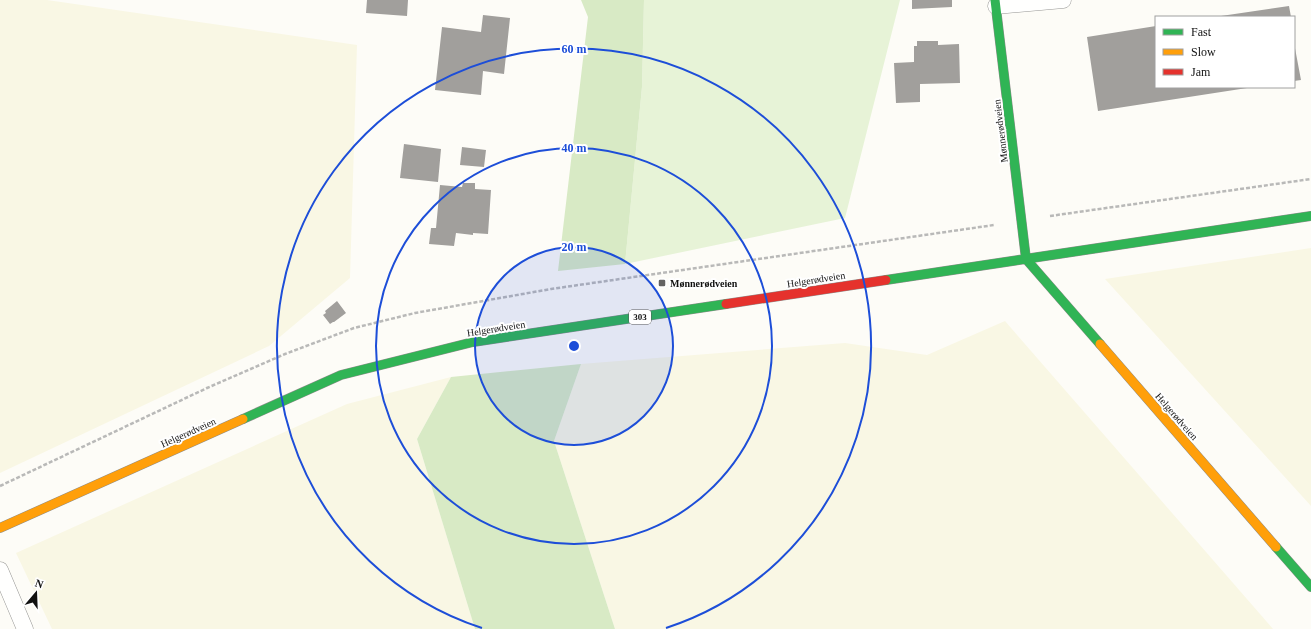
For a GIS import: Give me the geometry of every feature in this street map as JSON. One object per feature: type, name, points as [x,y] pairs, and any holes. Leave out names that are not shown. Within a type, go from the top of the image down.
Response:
[{"type":"main road","name":"Mønnerødveien","points":[[995,3],[1026,259]]},
{"type":"main road","name":"Helgerødveien","points":[[0,528],[341,375],[473,342],[1311,216]]},
{"type":"main road","name":"Helgerødveien","points":[[1026,259],[1311,587]]},
{"type":"lane","points":[[995,3],[1063,0]]},
{"type":"lane","points":[[0,570],[25,629]]},
{"type":"path","points":[[1048,217],[1311,178]]},
{"type":"shaded area","points":[[0,0],[47,0],[357,45],[350,278],[269,346],[0,473]]},
{"type":"shaded area","points":[[1311,248],[1311,506],[1105,279]]},
{"type":"shaded area","points":[[1005,321],[1273,629],[615,629],[554,441],[581,364],[845,343],[927,355]]},
{"type":"shaded area","points":[[451,377],[417,439],[475,629],[52,629],[16,553],[347,404]]},
{"type":"green space","points":[[581,0],[644,0],[642,87],[625,264],[558,271],[588,17]]},
{"type":"green space","points":[[644,0],[900,0],[845,218],[625,264],[642,87]]},
{"type":"green space","points":[[581,364],[554,441],[615,629],[475,629],[417,439],[451,377]]},
{"type":"building","points":[[367,0],[408,0],[407,16],[366,13]]},
{"type":"building","points":[[912,0],[952,0],[952,7],[912,9]]},
{"type":"building","points":[[1289,6],[1291,16],[1221,16]]},
{"type":"building","points":[[483,15],[510,18],[504,74],[483,71],[481,95],[435,90],[442,27],[481,32]]},
{"type":"building","points":[[1155,26],[1155,88],[1247,88],[1098,111],[1087,37]]},
{"type":"building","points":[[917,41],[938,41],[938,45],[959,44],[960,83],[920,84],[920,102],[896,103],[894,63],[914,62],[914,46],[917,46]]},
{"type":"building","points":[[1295,48],[1301,80],[1295,81]]},
{"type":"building","points":[[404,144],[441,149],[438,182],[400,178]]},
{"type":"building","points":[[462,147],[486,150],[484,167],[460,165]]},
{"type":"building","points":[[463,183],[475,183],[475,189],[491,190],[488,234],[473,233],[473,235],[456,233],[454,246],[429,244],[431,228],[436,228],[440,185],[462,187]]},
{"type":"building","points":[[337,301],[346,313],[330,324],[323,315],[326,313],[325,311]]},
{"type":"traffic: fast","points":[[995,0],[1026,259],[1100,344]]},
{"type":"traffic: fast","points":[[886,280],[1311,216]]},
{"type":"traffic: fast","points":[[243,419],[341,375],[473,342],[726,304]]},
{"type":"traffic: fast","points":[[1276,547],[1311,587]]},
{"type":"traffic: slow","points":[[1100,344],[1276,547]]},
{"type":"traffic: slow","points":[[0,528],[243,419]]},
{"type":"traffic: jam","points":[[726,304],[886,280]]},
{"type":"place","name":"Mønnerødveien","points":[[662,283]]}]
